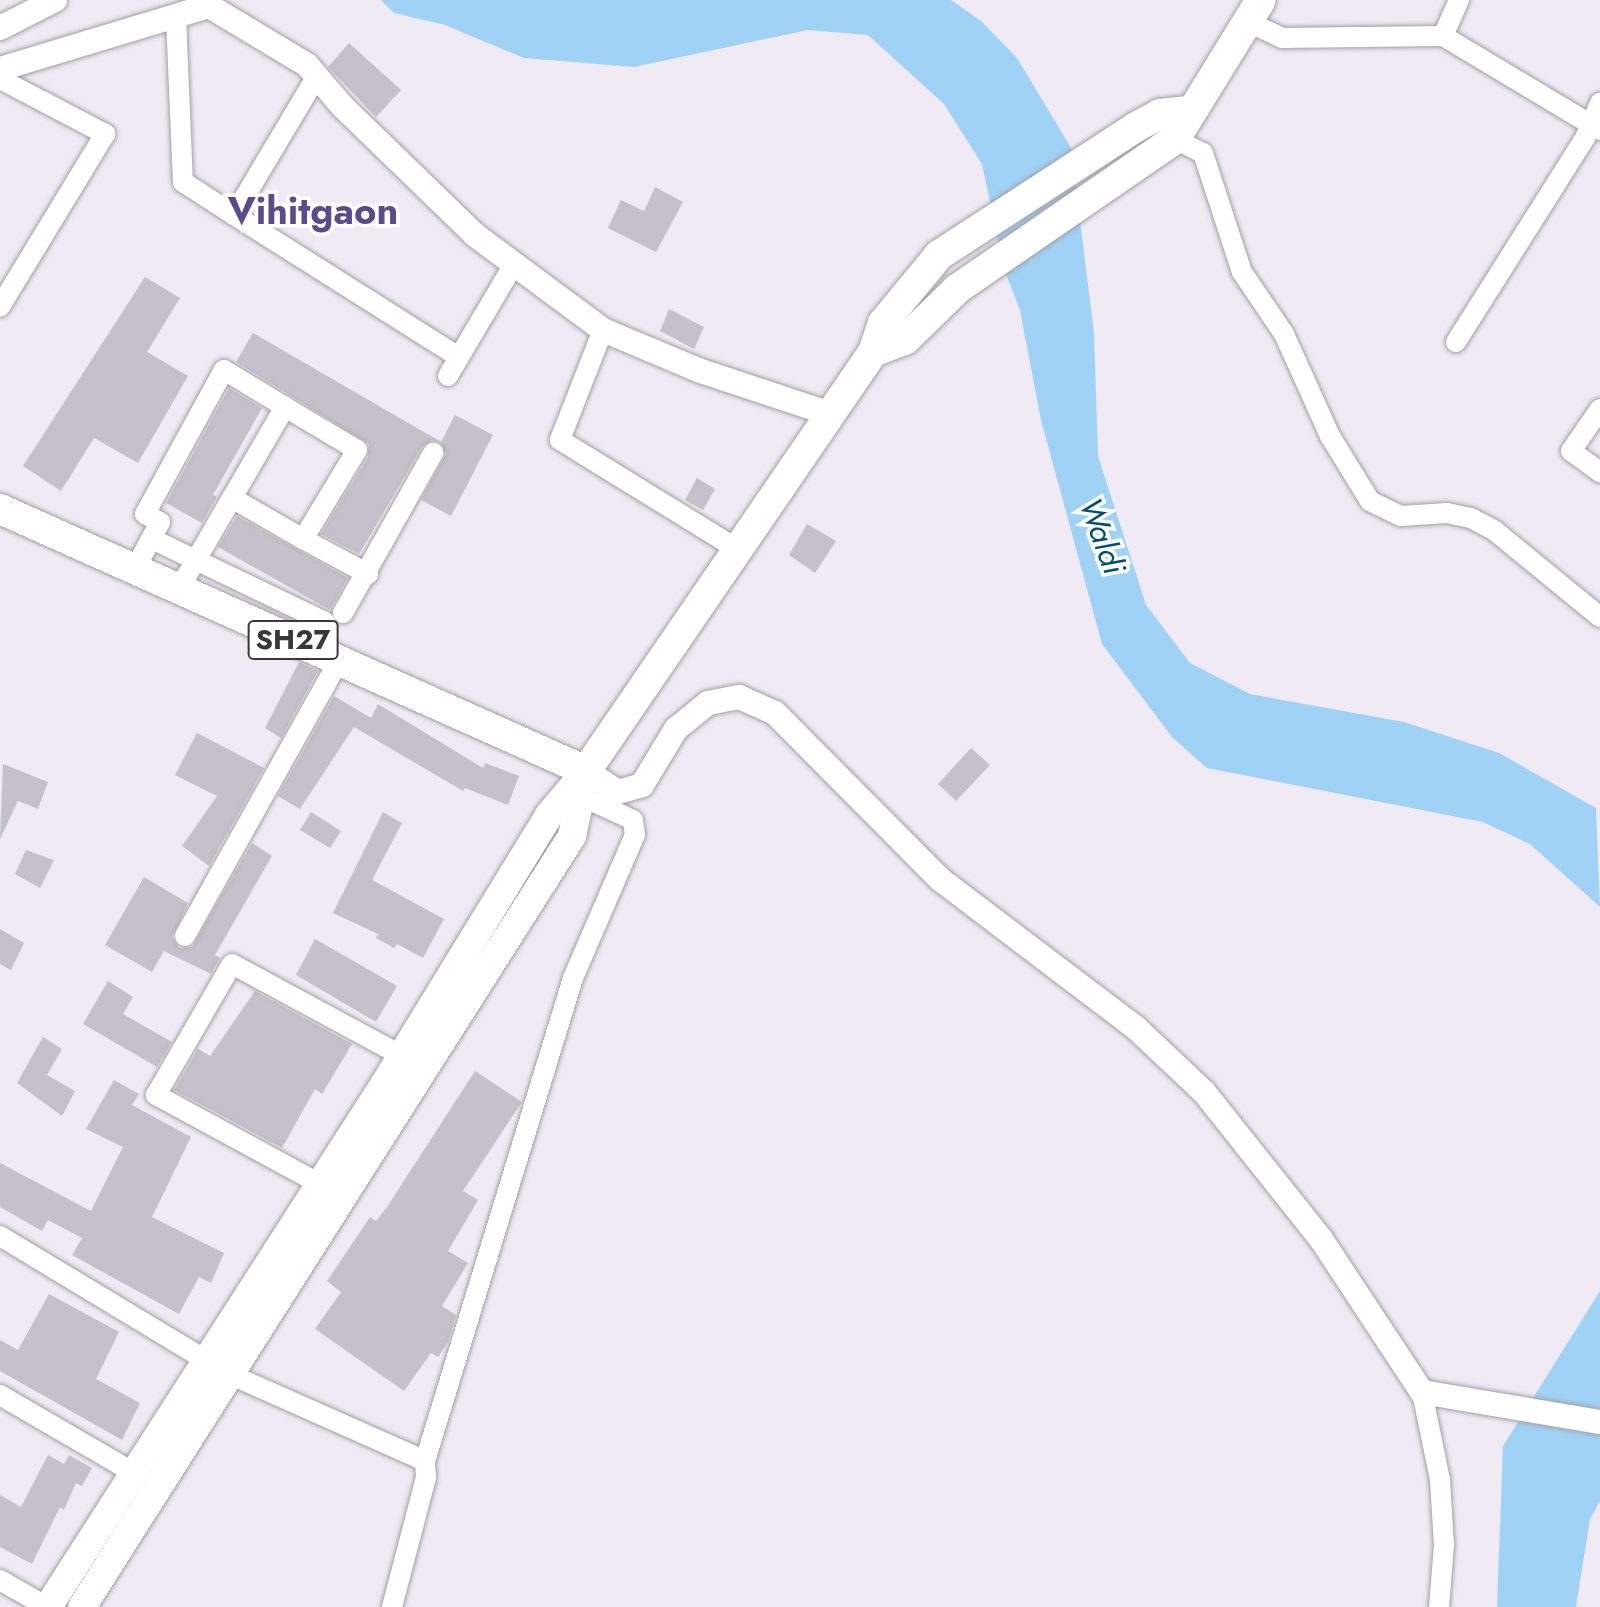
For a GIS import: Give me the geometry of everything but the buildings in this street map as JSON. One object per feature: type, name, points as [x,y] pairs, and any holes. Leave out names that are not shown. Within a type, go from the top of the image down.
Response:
[{"type":"main road","points":[[873,352],[905,340],[957,289],[1175,139],[1254,11]]},
{"type":"main road","points":[[82,1607],[134,1473],[218,1367],[320,1184],[549,815],[583,784],[827,413],[873,352],[883,323],[939,255],[1160,114],[1191,111]]},
{"type":"main road","name":"SH27","points":[[0,509],[339,661],[583,784]]},
{"type":"main road","points":[[48,1607],[103,1547],[218,1367],[572,836],[583,784]]},
{"type":"street","points":[[0,28],[55,0]]},
{"type":"street","points":[[1443,36],[1459,0]]},
{"type":"street","points":[[0,69],[209,6],[284,49],[317,76],[464,224],[603,330],[698,370],[827,413]]},
{"type":"street","points":[[1254,11],[1282,38],[1443,36],[1594,125]]},
{"type":"street","points":[[176,17],[183,182],[459,357]]},
{"type":"street","points":[[234,215],[317,76]]},
{"type":"street","points":[[0,79],[105,134],[0,307]]},
{"type":"street","points":[[1456,342],[1594,125],[1600,103]]},
{"type":"street","points":[[1175,139],[1203,153],[1242,272],[1284,334],[1330,436],[1370,501],[1401,516],[1447,513],[1471,518],[1495,531],[1600,617]]},
{"type":"street","points":[[448,376],[514,264]]},
{"type":"street","points":[[603,330],[560,440],[737,549]]},
{"type":"street","points":[[135,569],[160,522],[145,514],[224,370],[357,450],[303,539]]},
{"type":"street","points":[[179,589],[285,407]]},
{"type":"street","points":[[1600,409],[1571,451],[1600,472]]},
{"type":"street","points":[[152,539],[334,618],[368,574],[433,453]]},
{"type":"street","points":[[232,498],[368,574]]},
{"type":"street","points":[[185,936],[339,661]]},
{"type":"street","points":[[583,784],[618,792],[642,785],[676,729],[708,703],[739,697],[775,713],[941,880],[1136,1028],[1204,1092],[1321,1239],[1422,1392],[1440,1480],[1444,1545],[1439,1607]]},
{"type":"street","points":[[392,1607],[426,1477],[425,1461],[573,978],[635,835],[633,820],[583,784]]},
{"type":"street","points":[[320,1184],[156,1095],[232,964],[402,1056]]},
{"type":"street","points":[[0,1236],[218,1367],[425,1461]]},
{"type":"street","points":[[1422,1392],[1600,1422]]},
{"type":"street","points":[[0,1395],[134,1473]]},
{"type":"street","points":[[0,1580],[48,1607]]},
{"type":"water","name":"Waldi","points":[[381,0],[951,0],[981,21],[1017,58],[1071,148],[1094,333],[1098,456],[1146,605],[1190,663],[1250,694],[1404,722],[1499,753],[1596,808],[1600,907],[1530,844],[1483,822],[1207,768],[1172,737],[1102,644],[1041,420],[1020,310],[1004,269],[982,164],[944,104],[868,35],[808,30],[634,67],[524,58],[445,25],[394,13]]},
{"type":"water","points":[[1600,1291],[1600,1501],[1590,1519],[1576,1607],[1497,1607],[1503,1446]]},
{"type":"district","name":"Vihitgaon","points":[[313,211]]}]
